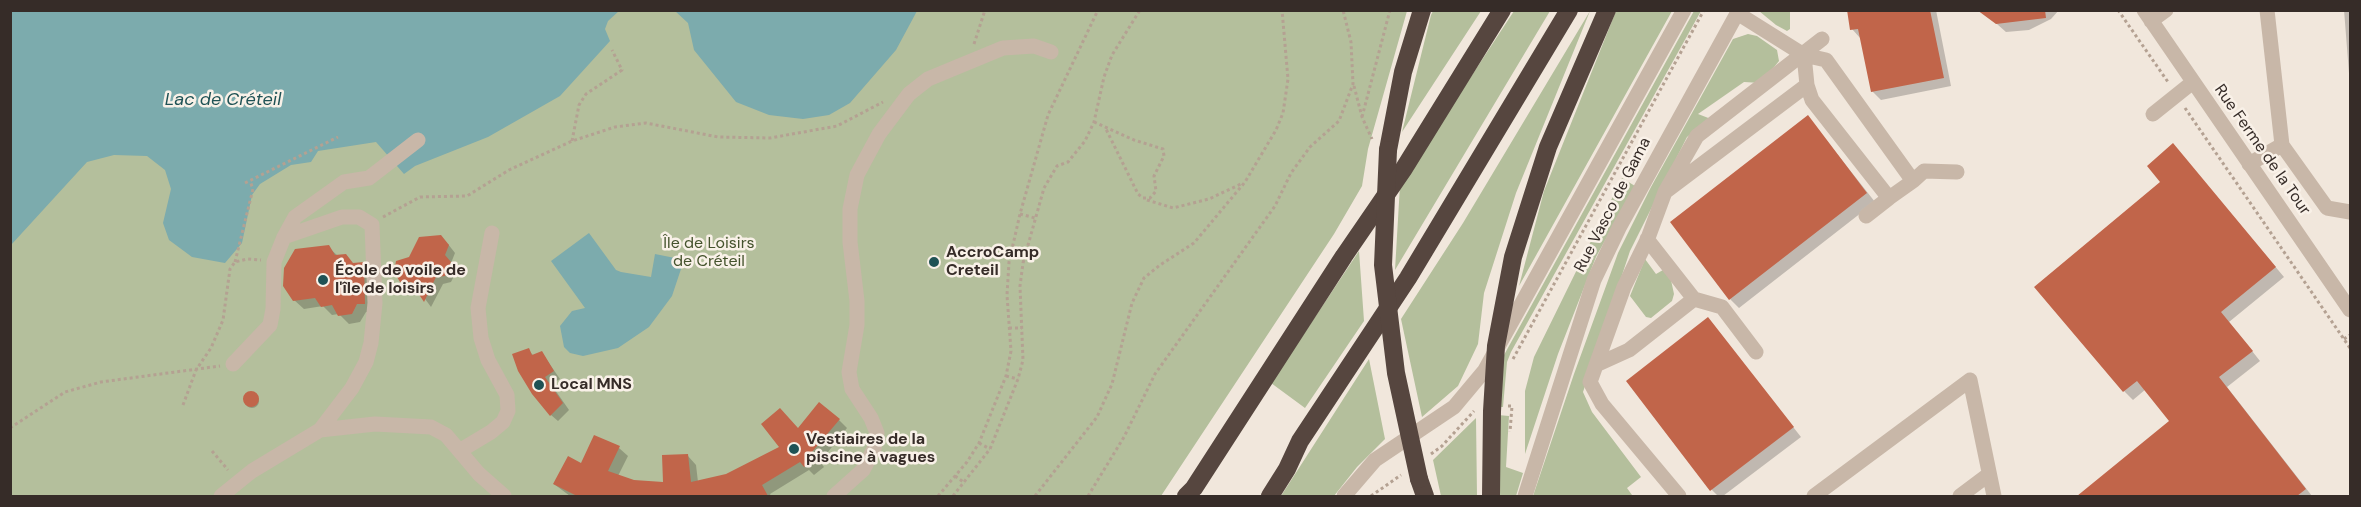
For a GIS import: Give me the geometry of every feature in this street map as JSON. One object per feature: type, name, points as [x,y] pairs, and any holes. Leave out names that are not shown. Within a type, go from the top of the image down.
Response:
[{"type":"highway","points":[[1422,10],[1403,72],[1388,150],[1383,265],[1396,373],[1425,496]]},
{"type":"highway","points":[[1190,494],[1344,256],[1403,170],[1502,10]]},
{"type":"highway","points":[[1258,496],[1300,441],[1408,278],[1569,10]]},
{"type":"highway","points":[[1491,496],[1492,411],[1497,346],[1513,257],[1548,147],[1607,10]]},
{"type":"highway","points":[[1270,496],[1287,469],[1300,441]]},
{"type":"street","points":[[1344,496],[1364,471],[1381,456],[1459,402],[1485,370],[1684,10]]},
{"type":"street","points":[[2147,16],[2166,10]]},
{"type":"street","points":[[2267,10],[2282,145],[2327,208],[2350,212]]},
{"type":"street","points":[[1738,12],[1804,55],[1826,60],[1913,181]]},
{"type":"street","name":"Rue Vasco de Gama","points":[[1525,496],[1594,280],[1619,228],[1738,12]]},
{"type":"street","name":"Rue Ferme de la Tour","points":[[2147,16],[2350,310]]},
{"type":"street","points":[[1679,496],[1602,404],[1590,382],[1624,287],[1647,239],[1665,192],[1697,136],[1822,39]]},
{"type":"street","points":[[834,496],[863,470],[874,449],[877,434],[871,418],[852,389],[849,372],[857,325],[857,301],[850,242],[850,208],[857,175],[879,135],[909,94],[928,79],[969,60],[1018,45],[1034,46],[1052,52]]},
{"type":"street","points":[[1804,55],[1807,86],[1812,100],[1889,198]]},
{"type":"street","points":[[2153,114],[2193,82]]},
{"type":"street","points":[[1665,192],[1807,86]]},
{"type":"street","points":[[233,364],[270,326],[274,262],[295,217],[344,182],[369,178],[418,140]]},
{"type":"street","points":[[2249,164],[2282,145]]},
{"type":"street","points":[[1866,216],[1924,171],[1957,172]]},
{"type":"street","points":[[221,496],[237,481],[320,430],[352,388],[366,362],[371,343],[375,303],[372,225],[359,218],[342,217],[284,237]]},
{"type":"street","points":[[461,450],[491,432],[502,422],[508,411],[507,395],[488,360],[480,338],[478,308],[492,233]]},
{"type":"street","points":[[1647,239],[1694,299],[1722,307],[1756,352]]},
{"type":"street","points":[[1596,365],[1629,350],[1694,299]]},
{"type":"street","points":[[1814,496],[1970,380],[1994,496]]},
{"type":"street","points":[[320,430],[375,424],[431,427],[446,435],[479,474],[504,496]]},
{"type":"street","points":[[1960,496],[1988,475]]},
{"type":"path","points":[[969,60],[985,10]]},
{"type":"path","points":[[938,496],[979,443],[1006,376],[1011,351],[1007,295],[1009,262],[1020,214],[1048,115],[1098,10]]},
{"type":"path","points":[[953,496],[990,449],[1018,379],[1023,360],[1020,286],[1044,188],[1057,166],[1068,162],[1085,141],[1094,122],[1104,77],[1112,55],[1140,10]]},
{"type":"path","points":[[1035,496],[1097,417],[1112,384],[1132,303],[1144,278],[1194,243],[1245,182],[1283,114],[1288,80],[1282,10]]},
{"type":"path","points":[[1342,10],[1351,42],[1353,84],[1362,117],[1373,142]]},
{"type":"path","points":[[1362,117],[1390,10]]},
{"type":"path","points":[[1511,364],[1704,10]]},
{"type":"path","points":[[2118,10],[2169,85]]},
{"type":"path","points":[[572,141],[579,105],[586,94],[622,70],[612,50]]},
{"type":"path","points":[[1088,496],[1124,437],[1155,374],[1275,206],[1291,173],[1310,147],[1339,121],[1353,84]]},
{"type":"path","points":[[372,225],[420,197],[467,196],[509,170],[572,141],[615,127],[646,123],[718,137],[770,138],[799,135],[837,126],[888,99],[909,94]]},
{"type":"path","points":[[2184,106],[2350,348]]},
{"type":"path","points":[[1094,122],[1163,149],[1164,156],[1154,176],[1156,191],[1150,198],[1143,198]]},
{"type":"path","points":[[1106,128],[1120,160],[1143,198],[1173,207],[1209,199],[1245,182]]},
{"type":"path","points":[[183,405],[196,370],[211,348],[223,320],[230,269],[235,262],[253,189],[248,182],[338,137]]},
{"type":"path","points":[[1020,214],[1035,218]]},
{"type":"path","points":[[235,262],[247,259]]},
{"type":"path","points":[[1009,328],[1022,328]]},
{"type":"path","points":[[2344,339],[2350,335]]},
{"type":"path","points":[[10,428],[64,392],[101,382],[233,364]]},
{"type":"path","points":[[1006,376],[1018,379]]},
{"type":"path","points":[[1510,433],[1512,412]]},
{"type":"path","points":[[979,443],[990,449]]},
{"type":"path","points":[[212,451],[237,481]]},
{"type":"path","points":[[955,476],[965,483]]},
{"type":"green space","name":"Île de Loisirs de Créteil","points":[[11,11],[1407,11],[1368,149],[1362,186],[1334,234],[1161,496],[11,496]]},
{"type":"green space","points":[[1433,11],[1481,11],[1402,132],[1431,15]]},
{"type":"green space","points":[[1514,11],[1550,11],[1395,270],[1400,185]]},
{"type":"green space","points":[[1590,11],[1516,193],[1484,293],[1478,344],[1458,386],[1422,417],[1401,319],[1463,223]]},
{"type":"green space","points":[[1616,11],[1672,11],[1519,286],[1544,191]]},
{"type":"green space","points":[[1694,11],[1701,11],[1511,352],[1507,362],[1503,407],[1498,407],[1504,355]]},
{"type":"green space","points":[[1759,11],[1790,11],[1790,29],[1787,31],[1776,25]]},
{"type":"green space","points":[[1748,34],[1757,36],[1777,50],[1779,61],[1761,83],[1744,82],[1698,114],[1711,119],[1687,137],[1630,251],[1583,392],[1592,412],[1641,477],[1627,488],[1632,495],[1630,496],[1533,496],[1618,253],[1651,187],[1733,39]]},
{"type":"green space","points":[[1622,178],[1635,186],[1596,257],[1558,354],[1525,454],[1525,391],[1534,357]]},
{"type":"green space","points":[[1359,251],[1364,321],[1305,408],[1271,383]]},
{"type":"green space","points":[[1645,259],[1656,274],[1663,270],[1671,280],[1674,294],[1672,301],[1651,318],[1646,317],[1630,296]]},
{"type":"green space","points":[[1369,359],[1385,439],[1357,467],[1334,496],[1281,496]]},
{"type":"green space","points":[[1498,415],[1509,416],[1506,467],[1523,473],[1516,496],[1498,496]]},
{"type":"green space","points":[[1476,418],[1477,496],[1441,496],[1433,460]]},
{"type":"water","name":"Lac de Créteil","points":[[11,11],[619,11],[608,21],[605,29],[610,41],[560,96],[488,137],[415,166],[404,174],[376,142],[318,151],[311,162],[291,165],[260,184],[252,195],[242,243],[225,263],[192,257],[169,240],[163,223],[171,189],[165,170],[147,156],[114,155],[87,162],[11,245]]},
{"type":"water","points":[[675,11],[917,11],[896,50],[850,103],[829,115],[803,119],[769,115],[736,102],[694,50],[688,23]]},
{"type":"water","points":[[589,233],[616,270],[621,272],[651,277],[655,254],[675,258],[675,264],[682,266],[672,296],[649,327],[618,348],[583,356],[570,353],[564,347],[560,326],[572,311],[585,308],[551,261]]},
{"type":"building","points":[[1847,10],[1930,10],[1944,78],[1871,92],[1858,29],[1850,30]]},
{"type":"building","points":[[1977,10],[2045,10],[2046,18],[1996,24]]},
{"type":"building","points":[[1808,115],[1867,193],[1729,300],[1670,222]]},
{"type":"building","points":[[2173,143],[2276,267],[2221,312],[2253,351],[2219,377],[2306,489],[2297,496],[2077,496],[2169,421],[2137,381],[2123,392],[2034,287],[2160,182],[2147,166]]},
{"type":"building","points":[[441,235],[449,245],[445,255],[451,262],[445,276],[436,277],[424,302],[411,282],[400,282],[394,272],[396,261],[409,257],[419,237]]},
{"type":"building","name":"École de voile de l'île de loisirs","points":[[329,245],[335,255],[346,254],[353,263],[364,262],[365,304],[357,304],[352,314],[338,316],[332,305],[321,307],[315,298],[293,301],[283,286],[284,268],[295,249]]},
{"type":"building","points":[[1708,317],[1794,427],[1710,491],[1626,381]]},
{"type":"building","name":"Local MNS","points":[[529,348],[532,355],[542,351],[554,371],[545,377],[563,403],[550,416],[532,394],[518,371],[512,354]]},
{"type":"building","points":[[251,391],[259,399],[251,407],[243,399]]},
{"type":"building","name":"Vestiaires de la piscine à vagues","points":[[819,402],[840,419],[812,452],[816,457],[804,467],[800,462],[762,485],[768,496],[577,496],[553,484],[568,456],[581,463],[594,435],[620,446],[608,471],[634,480],[663,482],[662,455],[688,454],[691,482],[726,474],[779,447],[761,424],[780,408],[798,428]]},
{"type":"place","name":"AccroCamp Creteil","points":[[934,262]]},
{"type":"place","name":"École de voile de l'île de loisirs","points":[[323,280]]},
{"type":"place","name":"Local MNS","points":[[539,385]]},
{"type":"place","name":"Vestiaires de la piscine à vagues","points":[[794,449]]}]
